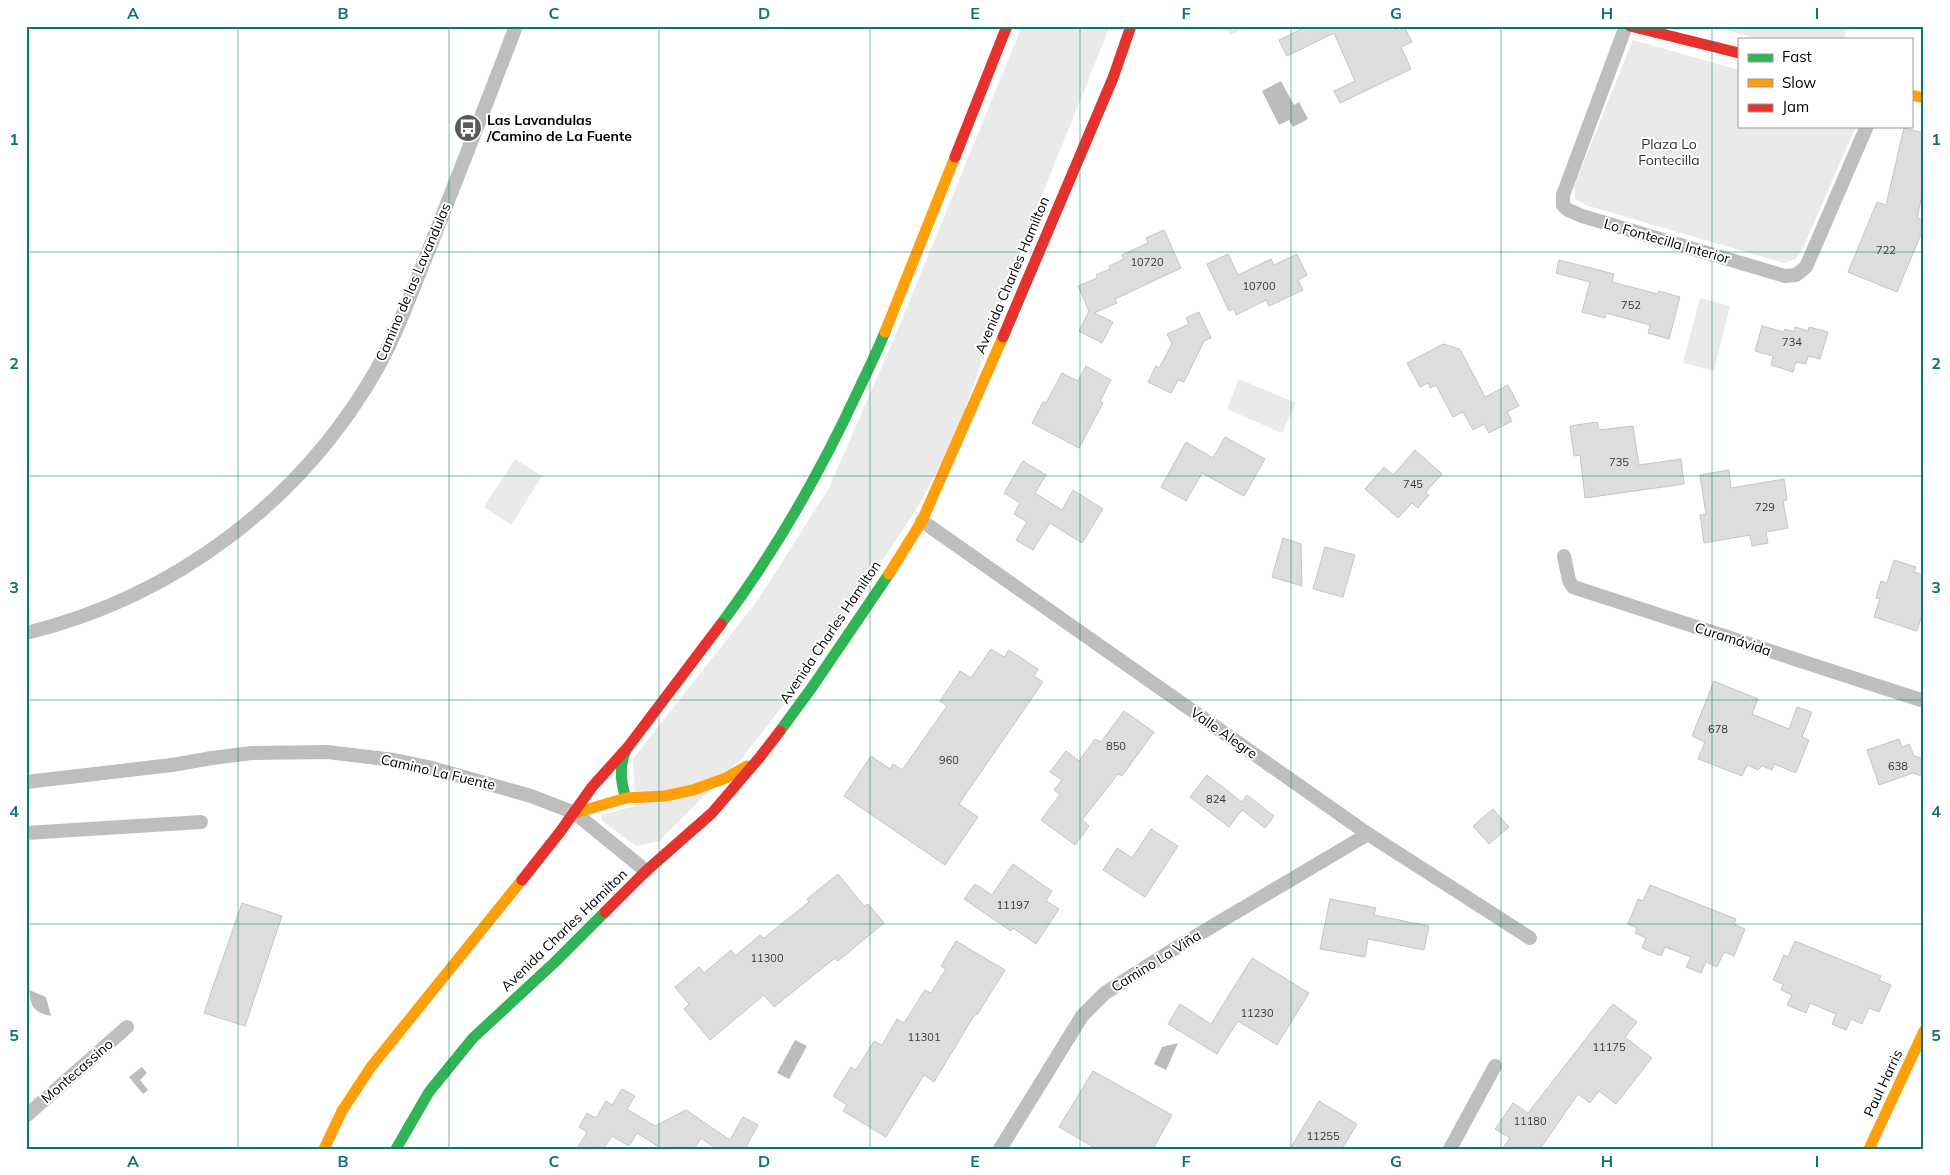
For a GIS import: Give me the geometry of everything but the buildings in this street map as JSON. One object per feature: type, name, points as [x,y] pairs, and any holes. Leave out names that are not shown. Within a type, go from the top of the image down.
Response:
[{"type":"main road","points":[[324,1149],[342,1111],[371,1067],[575,813],[592,787],[628,747],[743,595],[783,533],[832,447],[883,337],[1007,26]]},
{"type":"main road","name":"Avenida Charles Hamilton","points":[[396,1149],[429,1092],[473,1038],[555,962],[646,872],[712,813],[760,757],[813,686],[922,521],[957,444],[1113,78],[1131,26]]},
{"type":"main road","points":[[1630,26],[1738,53]]},
{"type":"main road","points":[[626,798],[620,783],[620,771],[624,754],[628,747]]},
{"type":"main road","points":[[575,813],[626,798],[665,796],[693,790],[726,778],[760,757]]},
{"type":"main road","name":"Paul Harris","points":[[1868,1149],[1924,1031]]},
{"type":"street","name":"Camino de las Lavandulas","points":[[26,633],[81,617],[116,603],[184,569],[216,548],[252,519],[297,478],[320,452],[361,396],[394,334],[486,106],[516,26]]},
{"type":"street","name":"Lo Fontecilla Interior","points":[[1626,26],[1563,195],[1563,205],[1568,210],[1582,216],[1785,276],[1796,276],[1806,268],[1866,128]]},
{"type":"street","name":"Valle Alegre","points":[[922,521],[1368,834],[1530,938]]},
{"type":"street","name":"Curamávida","points":[[1564,556],[1569,580],[1574,587],[1924,701]]},
{"type":"street","name":"Camino La Fuente","points":[[26,782],[172,765],[252,753],[327,752],[394,760],[428,766],[531,796],[575,813],[646,872]]},
{"type":"street","points":[[26,833],[201,822]]},
{"type":"street","name":"Camino La Viña","points":[[1000,1149],[1082,1016],[1105,993],[1179,946],[1368,834]]},
{"type":"street","name":"Montecassino","points":[[26,1116],[128,1027]]},
{"type":"street","points":[[1450,1149],[1495,1066]]},
{"type":"green space","points":[[1022,26],[1110,26],[1032,220],[953,443],[915,511],[803,680],[742,758],[659,841],[636,846],[602,821],[601,815],[635,806],[633,759],[757,601],[828,490],[894,339]]},
{"type":"green space","points":[[1226,26],[1249,26],[1230,35]]},
{"type":"green space","points":[[1711,26],[1847,26],[1844,38],[1755,38]]},
{"type":"green space","name":"Plaza Lo Fontecilla","points":[[1633,40],[1738,70],[1738,128],[1855,128],[1803,248],[1796,259],[1784,263],[1585,205],[1575,198],[1574,186]]},
{"type":"green space","points":[[1700,298],[1730,306],[1714,371],[1683,363]]},
{"type":"green space","points":[[1239,379],[1296,403],[1282,433],[1227,409]]},
{"type":"green space","points":[[515,459],[542,476],[511,525],[484,507]]},
{"type":"shaded area","points":[[1281,81],[1294,105],[1299,102],[1308,119],[1293,127],[1289,120],[1279,125],[1262,91]]},
{"type":"shaded area","points":[[29,990],[46,997],[51,1016],[40,1013],[34,1008]]},
{"type":"shaded area","points":[[795,1040],[807,1046],[789,1079],[777,1073]]},
{"type":"shaded area","points":[[1178,1043],[1166,1070],[1154,1064],[1162,1047]]},
{"type":"shaded area","points":[[142,1067],[147,1073],[140,1080],[148,1090],[143,1094],[129,1077]]},
{"type":"traffic: fast","points":[[721,624],[760,569],[796,511],[843,422],[885,332]]},
{"type":"traffic: fast","points":[[780,731],[889,574]]},
{"type":"traffic: fast","points":[[626,750],[621,774],[626,798]]},
{"type":"traffic: fast","points":[[396,1149],[429,1092],[473,1038],[555,962],[605,912]]},
{"type":"traffic: slow","points":[[1912,95],[1924,98]]},
{"type":"traffic: slow","points":[[885,332],[955,157]]},
{"type":"traffic: slow","points":[[889,574],[922,521],[1003,337]]},
{"type":"traffic: slow","points":[[575,813],[626,798],[665,796],[693,790],[726,778],[747,766]]},
{"type":"traffic: slow","points":[[324,1149],[342,1111],[371,1067],[522,880]]},
{"type":"traffic: slow","points":[[1869,1149],[1924,1031]]},
{"type":"traffic: jam","points":[[955,157],[1007,26]]},
{"type":"traffic: jam","points":[[1003,337],[1113,78],[1131,26]]},
{"type":"traffic: jam","points":[[1630,26],[1738,53]]},
{"type":"traffic: jam","points":[[522,880],[592,787],[628,747],[721,624]]},
{"type":"traffic: jam","points":[[605,912],[646,871],[712,813],[780,731]]},
{"type":"place","name":"Las Lavandulas /Camino de La Fuente","points":[[468,128]]}]
